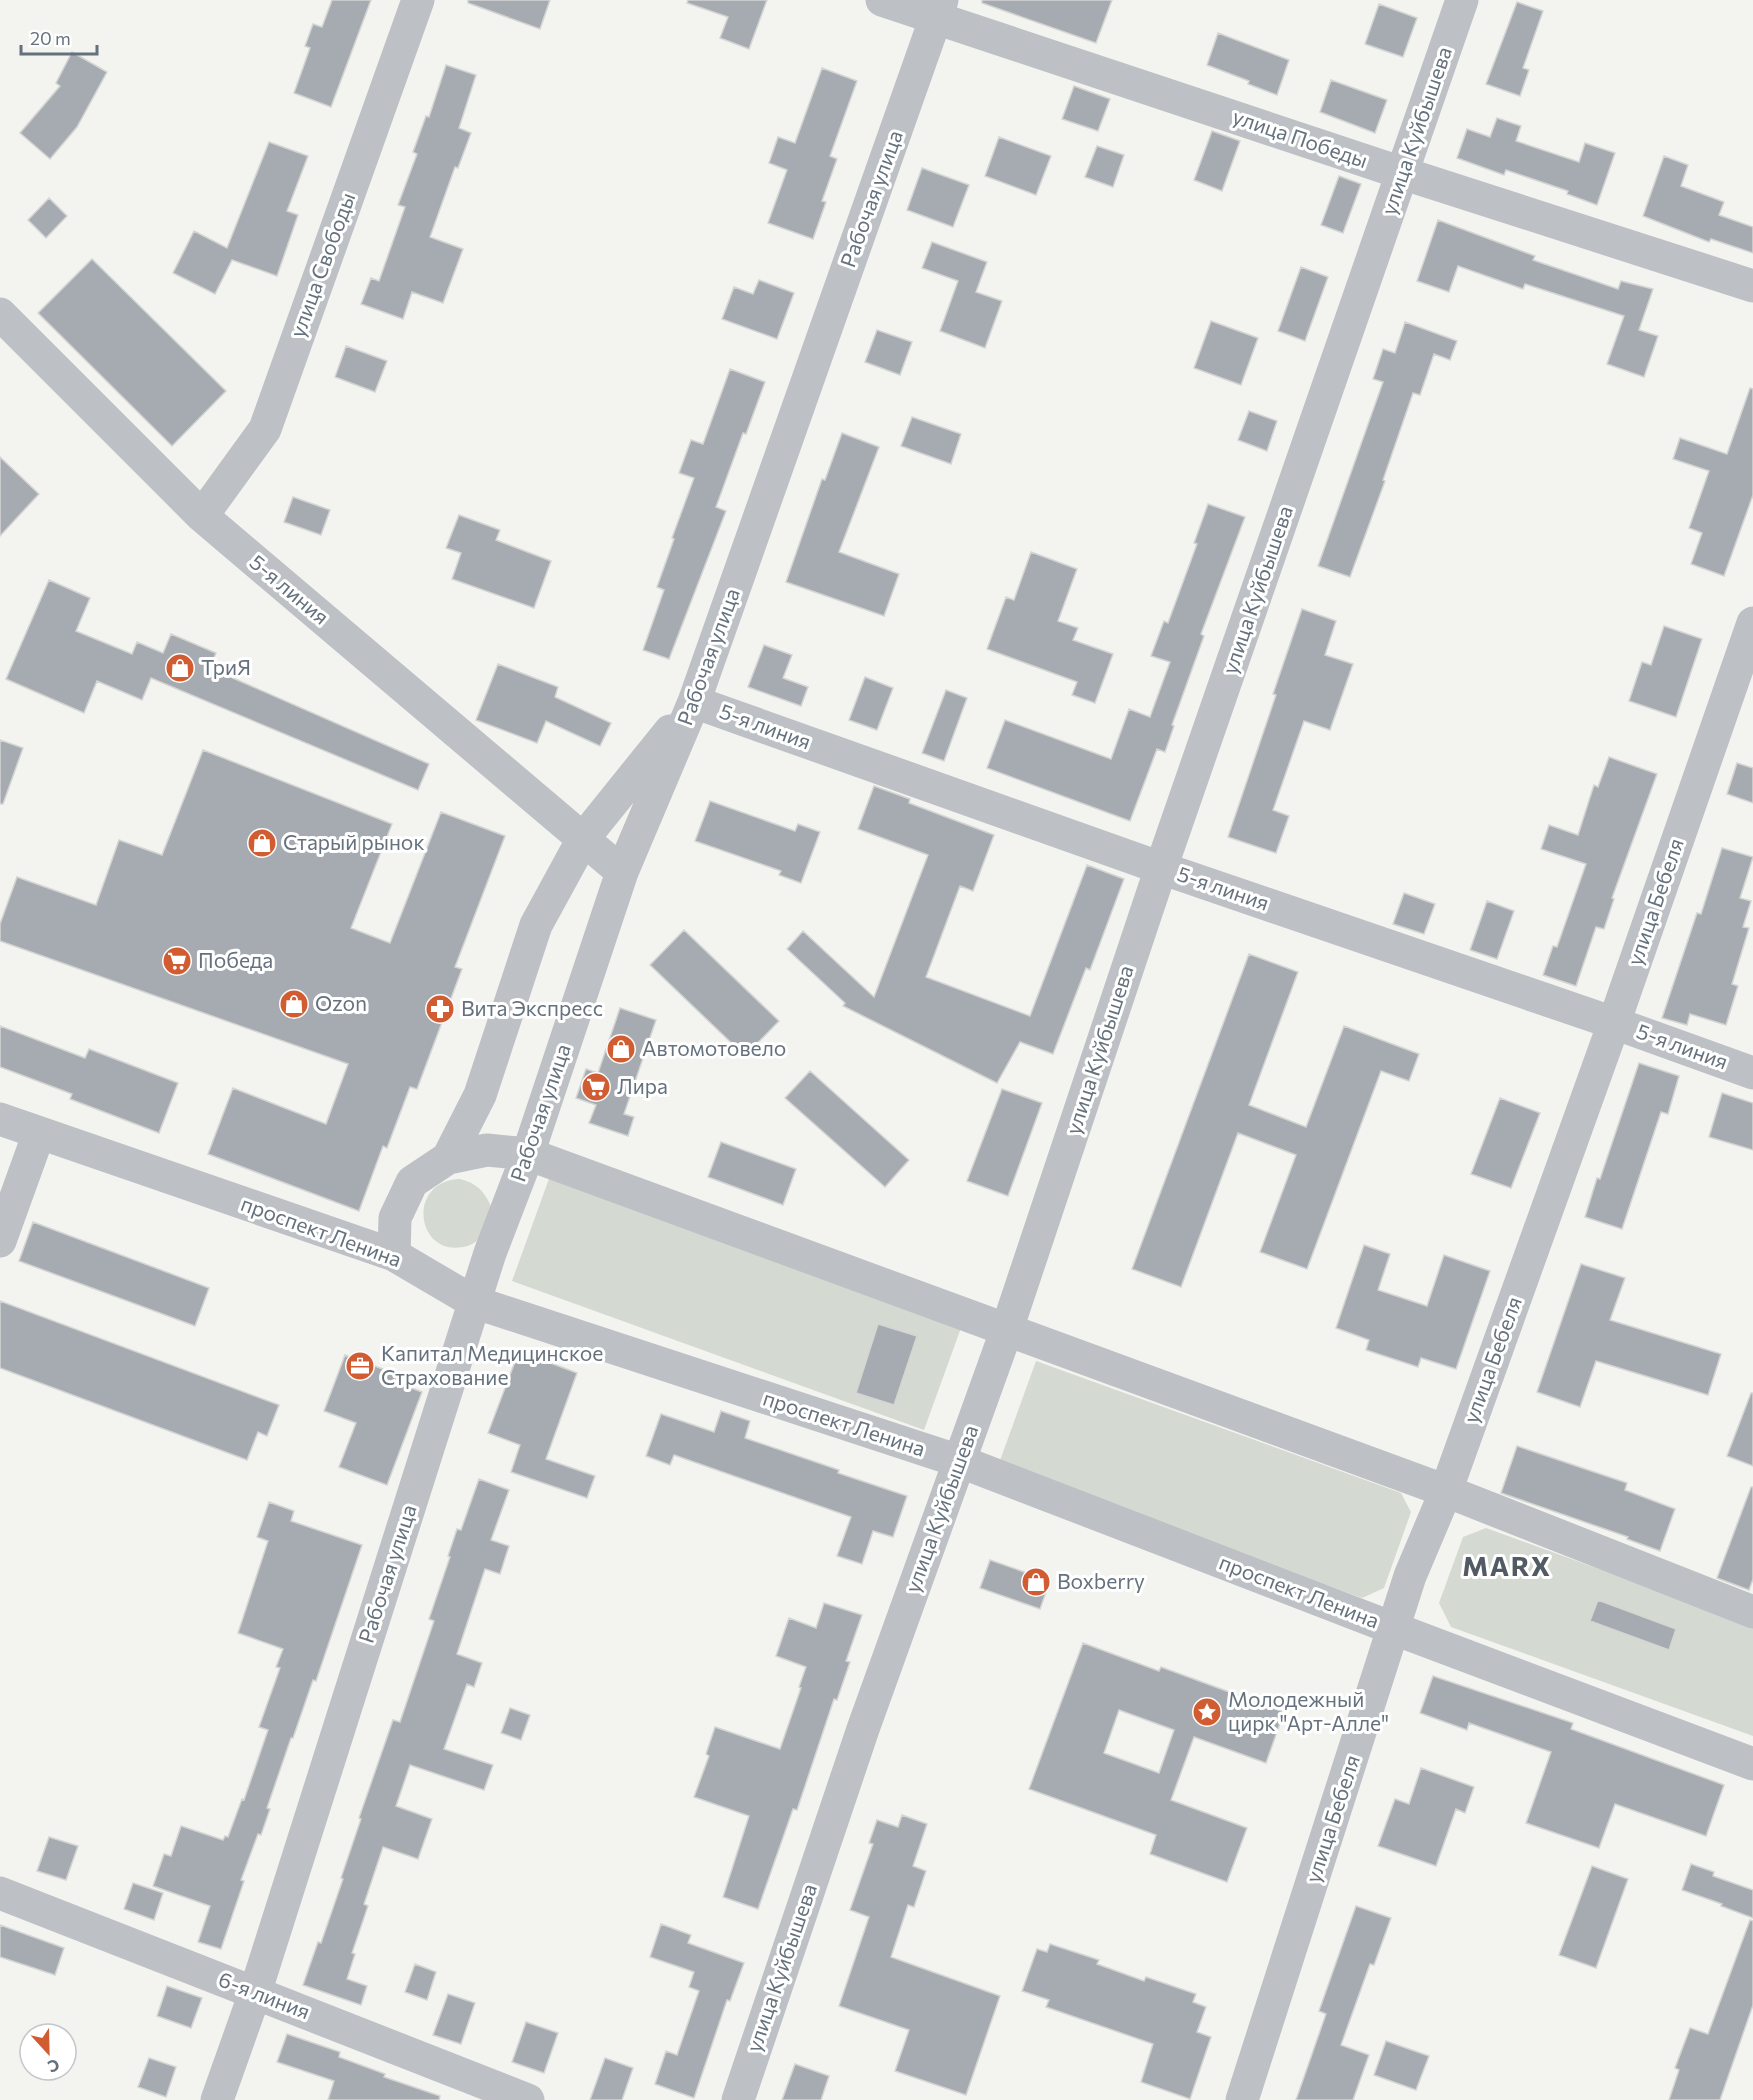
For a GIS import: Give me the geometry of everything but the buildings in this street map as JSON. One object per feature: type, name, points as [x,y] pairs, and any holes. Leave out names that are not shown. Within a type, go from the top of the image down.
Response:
[{"type":"street","name":"улица Свободы","points":[[202,516],[265,429],[418,0]]},
{"type":"street","name":"улица Победы","points":[[882,0],[939,9],[1402,173],[1753,286]]},
{"type":"street","name":"улица Куйбышева","points":[[738,2100],[863,1729],[1007,1329],[1161,868],[1462,0]]},
{"type":"street","name":"Рабочая улица","points":[[217,2100],[255,1993],[490,1253],[528,1154],[622,872],[694,702],[939,9]]},
{"type":"street","name":"5-я линия","points":[[0,314],[202,516],[622,872]]},
{"type":"street","name":"улица Бебеля","points":[[1242,2100],[1395,1629],[1410,1576],[1446,1491],[1614,1023],[1753,623]]},
{"type":"street","name":"5-я линия","points":[[694,702],[1161,868],[1753,1073]]},
{"type":"street","points":[[448,1158],[480,1095],[536,926],[583,839],[694,702]]},
{"type":"street","name":"проспект Ленина","points":[[0,1119],[394,1255],[474,1302],[959,1461],[1753,1764]]},
{"type":"street","points":[[0,1240],[39,1133]]},
{"type":"street","points":[[394,1255],[395,1218],[412,1182],[448,1158],[487,1150],[528,1154],[1446,1491],[1753,1612]]},
{"type":"street","name":"6-я линия","points":[[0,1893],[528,2100]]},
{"type":"shaded area","points":[[550,1176],[962,1325],[924,1430],[512,1281]]},
{"type":"shaded area","points":[[460,1179],[479,1188],[491,1207],[483,1231],[476,1241],[463,1247],[447,1247],[435,1240],[427,1230],[424,1217],[425,1204],[431,1192],[443,1183]]},
{"type":"shaded area","points":[[1036,1361],[1401,1493],[1411,1512],[1384,1588],[1362,1598],[998,1466]]},
{"type":"shaded area","points":[[1486,1528],[1753,1625],[1753,1736],[1451,1627],[1439,1603],[1463,1537]]},
{"type":"place","name":"ТриЯ","points":[[180,668]]},
{"type":"place","name":"Старый рынок","points":[[262,843]]},
{"type":"place","name":"Победа","points":[[177,961]]},
{"type":"place","name":"Ozon","points":[[294,1004]]},
{"type":"place","name":"Вита Экспресс","points":[[440,1009]]},
{"type":"place","name":"Автомотовело","points":[[621,1049]]},
{"type":"place","name":"Лира","points":[[596,1087]]},
{"type":"place","name":"Капитал Медицинское Страхование","points":[[360,1366]]},
{"type":"place","name":"Boxberry","points":[[1036,1582]]},
{"type":"place","name":"Молодежный цирк \"Арт-Алле\"","points":[[1207,1712]]},
{"type":"district","name":"MARX","points":[[1507,1567]]}]
